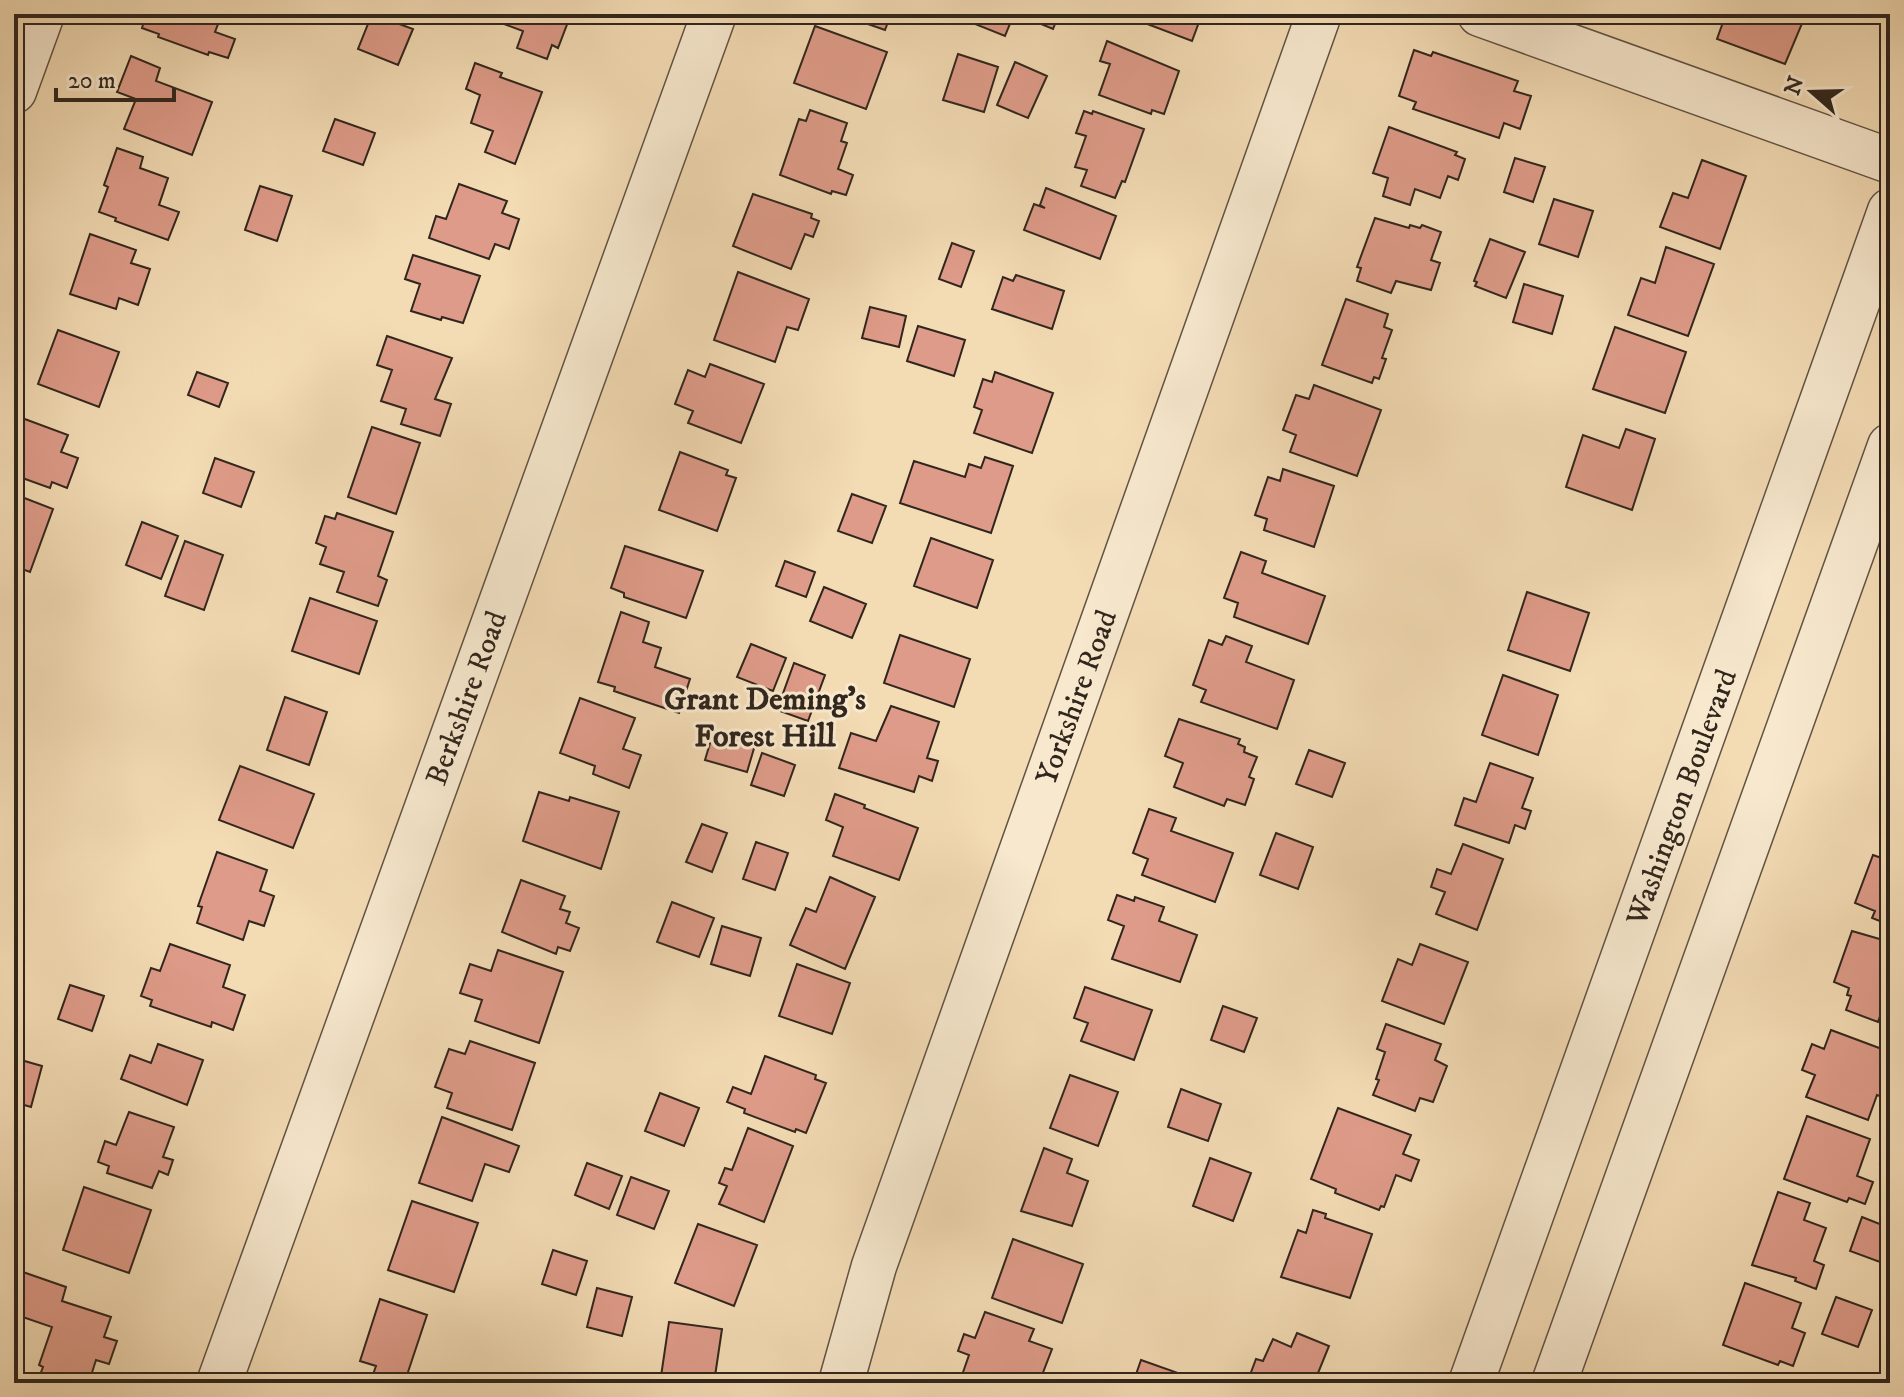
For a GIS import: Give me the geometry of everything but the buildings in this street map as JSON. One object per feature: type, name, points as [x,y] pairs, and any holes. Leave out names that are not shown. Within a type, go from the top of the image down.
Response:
[{"type":"street","points":[[14,91],[42,14]]},
{"type":"street","name":"Berkshire Road","points":[[219,1383],[714,14]]},
{"type":"street","name":"Yorkshire Road","points":[[841,1383],[879,1251],[1319,14]]},
{"type":"street","points":[[1480,14],[1890,161]]},
{"type":"street","name":"Washington Boulevard","points":[[1471,1383],[1890,211]]},
{"type":"street","points":[[1554,1383],[1890,446]]},
{"type":"district","name":"Grant Deming's Forest Hill","points":[[765,716]]}]
